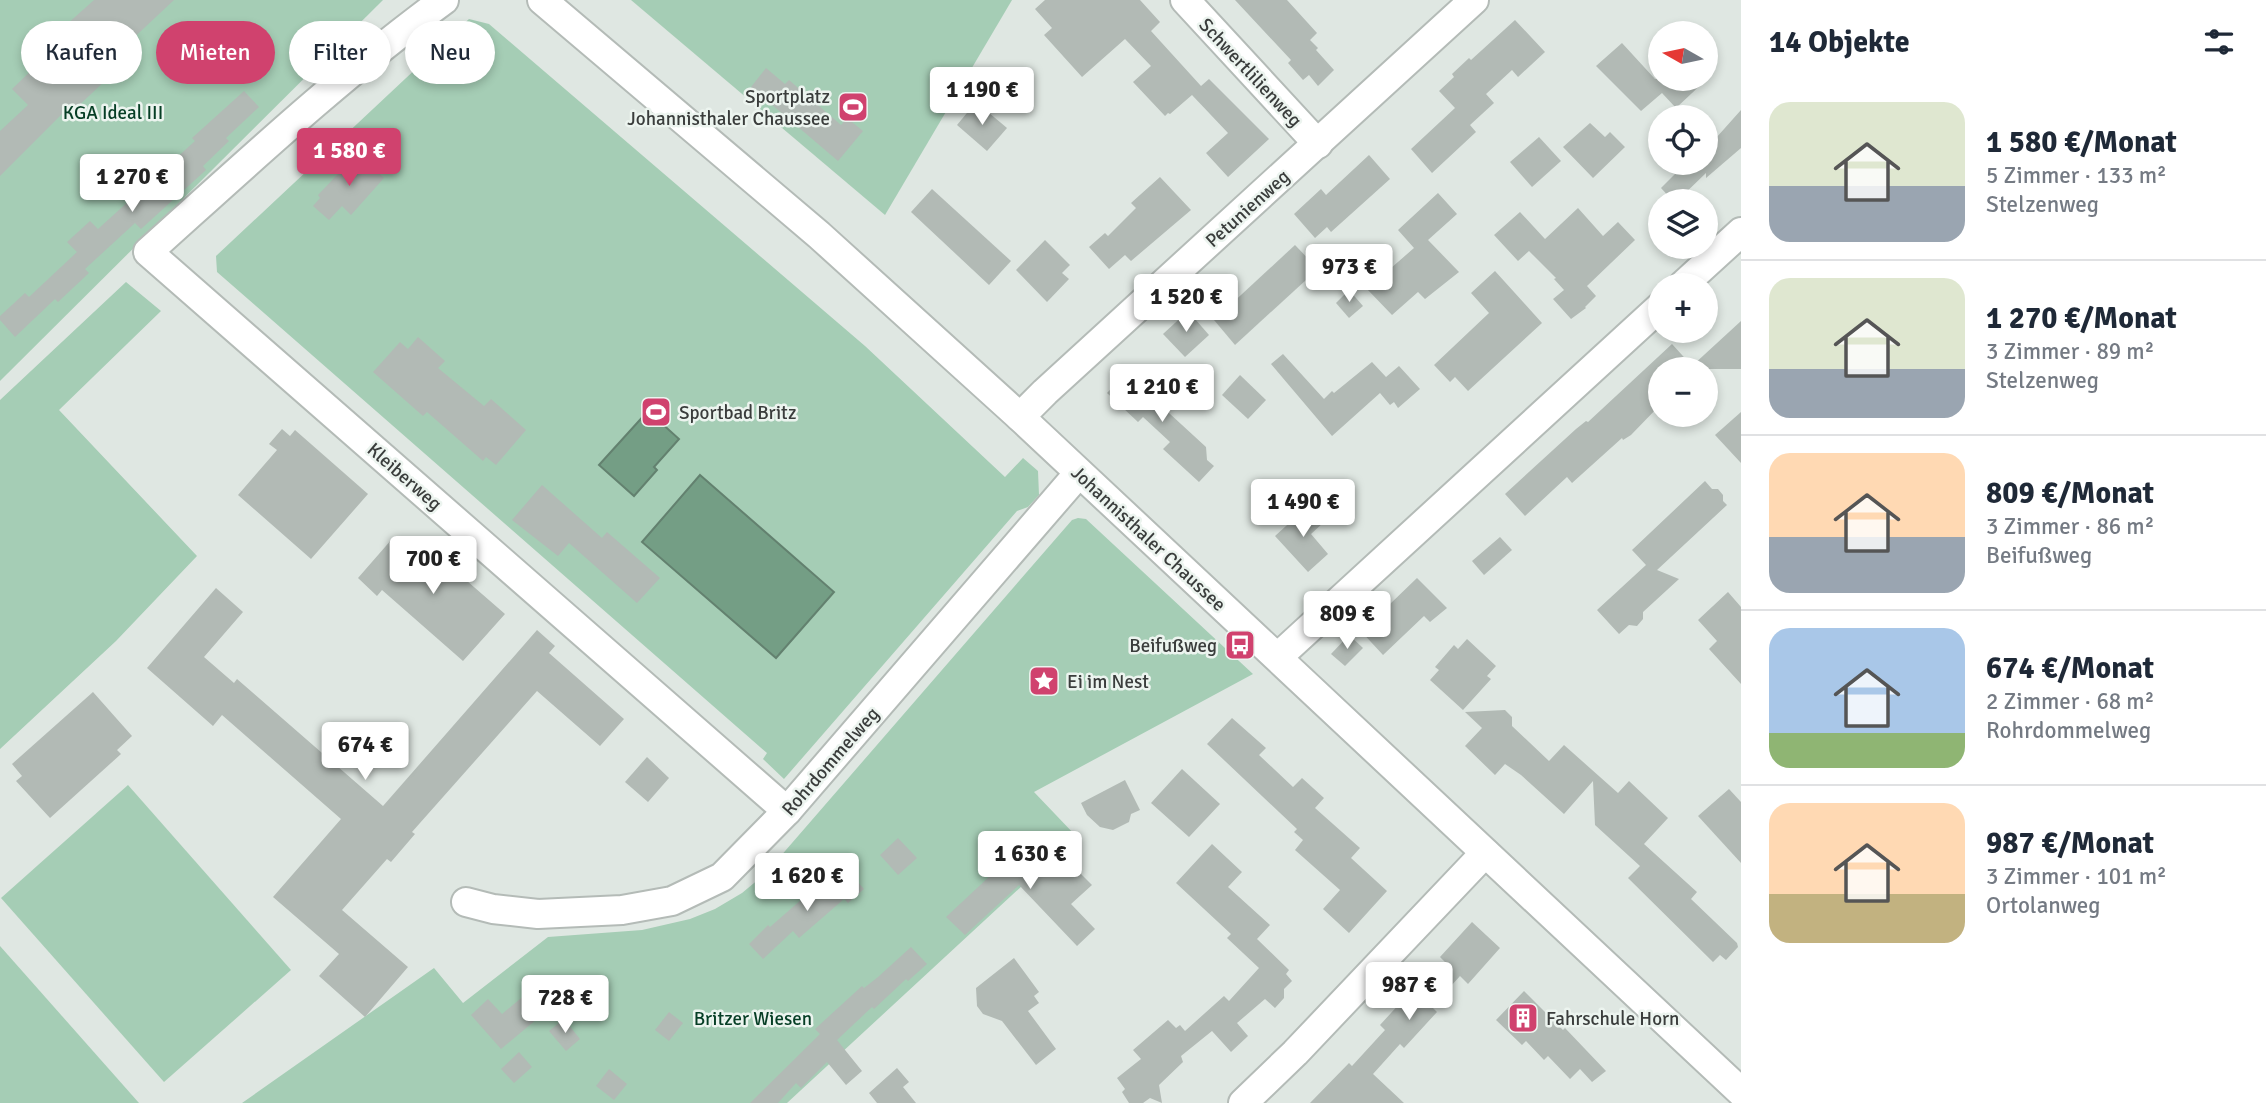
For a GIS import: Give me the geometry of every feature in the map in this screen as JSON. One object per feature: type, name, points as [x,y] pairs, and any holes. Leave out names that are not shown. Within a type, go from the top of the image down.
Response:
[{"type":"street","name":"Kleiberweg","points":[[443,0],[330,88],[149,252],[787,811]]},
{"type":"street","name":"Johannisthaler Chaussee","points":[[542,0],[819,235],[1278,657],[1485,853],[1738,1082]]},
{"type":"street","name":"Schwertlilienweg","points":[[1185,0],[1318,144]]},
{"type":"street","name":"Petunienweg","points":[[1020,418],[1045,392],[1474,0]]},
{"type":"street","points":[[1696,273],[1741,232]]},
{"type":"street","points":[[1278,657],[1648,318]]},
{"type":"street","name":"Rohrdommelweg","points":[[466,902],[493,909],[538,914],[622,910],[672,901],[722,877],[787,811],[1079,473]]},
{"type":"street","points":[[1243,1103],[1295,1053],[1485,853]]},
{"type":"green space","name":"KGA Ideal III","points":[[0,0],[383,0],[362,21],[289,21],[289,84],[299,84],[0,381]]},
{"type":"green space","name":"Sportplatz Johannisthaler Chaussee","points":[[631,0],[1012,0],[885,215]]},
{"type":"green space","name":"Sportbad Britz","points":[[495,29],[865,346],[1005,477],[1023,458],[1038,471],[1039,495],[1028,507],[1017,511],[784,779],[763,759],[767,753],[217,272],[216,256],[405,79],[405,84],[495,84]]},
{"type":"green space","points":[[126,282],[161,311],[59,410],[197,556],[116,641],[0,749],[0,400]]},
{"type":"green space","name":"Britzer Wiesen","points":[[1086,519],[1253,674],[1034,792],[1076,836],[787,1103],[242,1103],[434,968],[463,1003],[548,937],[642,930],[690,919],[715,909],[742,893],[766,873],[1072,520]]},
{"type":"green space","points":[[128,785],[291,970],[164,1082],[1,898]]},
{"type":"green space","points":[[0,946],[139,1103],[0,1103]]},
{"type":"shaded area","points":[[648,411],[679,439],[654,467],[657,470],[634,496],[599,465]]},
{"type":"shaded area","points":[[700,475],[834,592],[776,658],[642,542]]},
{"type":"building","points":[[94,0],[174,0],[142,30],[142,21],[71,21]]},
{"type":"building","points":[[1045,0],[1140,0],[1160,22],[1151,31],[1201,86],[1209,79],[1269,139],[1228,177],[1206,153],[1228,133],[1192,95],[1165,116],[1133,82],[1151,66],[1125,39],[1082,77],[1044,35],[1052,28],[1035,9]]},
{"type":"building","points":[[1235,0],[1287,0],[1317,33],[1310,40],[1334,70],[1318,86],[1309,75],[1303,80],[1288,63],[1291,60]]},
{"type":"building","points":[[1515,20],[1545,52],[1518,77],[1512,70],[1486,94],[1494,103],[1470,125],[1476,132],[1432,173],[1411,149],[1455,108],[1439,91],[1469,58],[1471,60]]},
{"type":"building","points":[[1622,43],[1648,71],[1648,91],[1694,91],[1679,105],[1673,105],[1662,93],[1641,111],[1596,66]]},
{"type":"building","points":[[766,68],[785,84],[789,80],[841,125],[847,118],[863,131],[838,161],[751,87]]},
{"type":"building","points":[[21,80],[21,84],[102,84],[75,109],[71,105],[0,176],[0,131],[28,105],[12,89]]},
{"type":"building","points":[[244,91],[259,107],[226,138],[229,141],[203,166],[206,170],[141,229],[135,223],[85,269],[89,273],[58,302],[55,299],[15,337],[0,320],[0,316],[25,293],[29,297],[77,252],[67,242],[90,221],[98,229],[195,141],[192,138]]},
{"type":"building","points":[[976,102],[1007,128],[987,151],[957,125]]},
{"type":"building","points":[[1741,110],[1741,148],[1718,168],[1718,136]]},
{"type":"building","points":[[1590,123],[1605,137],[1610,132],[1625,147],[1593,178],[1563,147]]},
{"type":"building","points":[[1539,137],[1561,161],[1532,187],[1510,162]]},
{"type":"building","points":[[357,154],[384,178],[351,215],[342,206],[329,220],[313,206],[320,198],[318,195]]},
{"type":"building","points":[[1369,155],[1390,179],[1331,232],[1327,227],[1315,238],[1294,214],[1321,189],[1326,195]]},
{"type":"building","points":[[1674,175],[1704,175],[1689,189],[1661,188]]},
{"type":"building","points":[[1160,177],[1191,210],[1131,261],[1125,255],[1109,269],[1089,247],[1105,233],[1108,236],[1136,208],[1131,203]]},
{"type":"building","points":[[932,189],[1011,261],[989,285],[911,212]]},
{"type":"building","points":[[1438,193],[1457,214],[1428,240],[1459,272],[1425,299],[1418,292],[1392,315],[1367,289],[1414,248],[1398,230]]},
{"type":"building","points":[[1578,208],[1603,236],[1618,222],[1635,240],[1587,286],[1596,296],[1571,319],[1553,299],[1564,290],[1554,279],[1556,278],[1529,251],[1518,261],[1494,235],[1520,212],[1545,239]]},
{"type":"building","points":[[1045,240],[1070,265],[1062,273],[1069,279],[1047,302],[1016,270]]},
{"type":"building","points":[[1295,245],[1318,269],[1235,345],[1214,320]]},
{"type":"building","points":[[1495,271],[1542,323],[1468,391],[1455,377],[1450,382],[1434,365],[1489,313],[1471,293]]},
{"type":"building","points":[[1349,290],[1363,306],[1349,318],[1336,303]]},
{"type":"building","points":[[1188,311],[1209,335],[1185,357],[1163,334]]},
{"type":"building","points":[[1741,321],[1741,369],[1718,369],[1718,357],[1702,357]]},
{"type":"building","points":[[418,337],[445,361],[438,368],[484,406],[491,399],[526,430],[496,465],[486,457],[483,461],[427,412],[423,416],[373,372],[400,342],[408,349]]},
{"type":"building","points":[[1672,344],[1684,357],[1658,357]]},
{"type":"building","points":[[1283,354],[1324,399],[1372,362],[1386,377],[1399,366],[1420,389],[1398,408],[1394,402],[1390,405],[1380,393],[1332,436],[1271,364]]},
{"type":"building","points":[[1648,366],[1648,417],[1631,435],[1623,440],[1622,438],[1572,483],[1567,477],[1525,516],[1505,494],[1576,429],[1588,422]]},
{"type":"building","points":[[1130,369],[1160,399],[1157,402],[1206,447],[1207,460],[1214,466],[1199,482],[1163,449],[1170,442],[1143,417],[1138,422],[1107,393]]},
{"type":"building","points":[[1240,375],[1266,400],[1248,419],[1222,395]]},
{"type":"building","points":[[1741,412],[1741,463],[1715,435]]},
{"type":"building","points":[[282,429],[290,436],[295,430],[368,494],[311,559],[238,495],[277,450],[269,444]]},
{"type":"building","points":[[1705,481],[1712,489],[1718,489],[1727,505],[1657,570],[1679,579],[1643,612],[1643,619],[1637,626],[1629,625],[1619,634],[1597,610],[1646,565],[1632,550]]},
{"type":"building","points":[[542,485],[602,538],[607,532],[660,578],[637,603],[569,543],[558,556],[512,520]]},
{"type":"building","points":[[1308,506],[1324,522],[1311,534],[1328,554],[1308,572],[1275,536]]},
{"type":"building","points":[[1500,537],[1512,550],[1484,575],[1472,561]]},
{"type":"building","points":[[392,539],[410,555],[421,541],[505,614],[463,661],[382,590],[377,596],[358,578]]},
{"type":"building","points":[[1417,578],[1447,608],[1430,622],[1424,616],[1383,655],[1359,629]]},
{"type":"building","points":[[216,588],[243,612],[204,657],[234,683],[237,679],[383,806],[537,630],[555,646],[549,653],[624,719],[600,746],[537,691],[412,832],[415,834],[391,862],[387,859],[342,910],[408,967],[365,1017],[319,976],[339,954],[273,897],[341,819],[222,715],[213,726],[147,668]]},
{"type":"building","points":[[1728,592],[1741,607],[1741,684],[1709,649],[1717,641],[1698,620]]},
{"type":"building","points":[[1349,635],[1363,648],[1345,666],[1331,654]]},
{"type":"building","points":[[1467,639],[1496,666],[1487,676],[1491,679],[1463,710],[1430,680],[1439,670],[1435,667],[1454,645],[1458,649]]},
{"type":"building","points":[[93,692],[132,736],[117,750],[121,754],[50,818],[16,781],[22,776],[12,764]]},
{"type":"building","points":[[1505,710],[1512,717],[1512,726],[1549,761],[1564,745],[1618,793],[1629,781],[1668,818],[1644,844],[1697,892],[1691,899],[1737,943],[1738,947],[1726,960],[1720,955],[1713,962],[1628,878],[1640,866],[1595,825],[1593,781],[1564,814],[1505,764],[1495,775],[1465,746],[1482,728],[1465,712]]},
{"type":"building","points":[[1232,718],[1266,748],[1259,755],[1293,787],[1302,778],[1324,798],[1315,808],[1360,848],[1351,858],[1387,891],[1349,933],[1323,909],[1340,890],[1295,850],[1303,840],[1294,832],[1297,829],[1207,744]]},
{"type":"building","points":[[647,757],[669,778],[648,802],[625,782]]},
{"type":"building","points":[[1182,769],[1220,804],[1189,837],[1151,803]]},
{"type":"building","points":[[1125,780],[1140,810],[1131,814],[1129,822],[1113,830],[1100,827],[1087,815],[1081,803]]},
{"type":"building","points":[[1729,789],[1741,802],[1741,863],[1698,816]]},
{"type":"building","points":[[1035,834],[1066,869],[1071,864],[1092,885],[1071,904],[1095,929],[1077,946],[1019,885],[965,935],[946,917]]},
{"type":"building","points":[[898,838],[917,858],[898,875],[880,855]]},
{"type":"building","points":[[1212,844],[1242,872],[1228,887],[1270,925],[1257,939],[1289,970],[1286,974],[1292,981],[1284,989],[1284,998],[1275,1008],[1265,999],[1237,1023],[1248,1036],[1231,1052],[1212,1031],[1181,1056],[1183,1062],[1159,1085],[1162,1103],[1150,1098],[1143,1103],[1129,1103],[1122,1092],[1125,1089],[1117,1078],[1141,1059],[1133,1050],[1168,1020],[1176,1028],[1180,1025],[1185,1031],[1224,996],[1229,1001],[1259,968],[1227,938],[1231,934],[1176,883]]},
{"type":"building","points":[[845,868],[864,889],[848,903],[844,899],[799,938],[793,931],[763,959],[749,944],[768,925],[770,927],[810,892],[814,896]]},
{"type":"building","points":[[1472,922],[1500,948],[1468,984],[1460,976],[1432,1007],[1437,1012],[1404,1048],[1400,1044],[1373,1074],[1404,1103],[1310,1103],[1349,1063],[1352,1066],[1385,1030],[1380,1025],[1413,989],[1416,992],[1446,963],[1440,957]]},
{"type":"building","points":[[911,947],[927,964],[908,981],[906,979],[874,1009],[872,1007],[837,1040],[862,1071],[846,1085],[827,1062],[801,1088],[796,1083],[778,1103],[750,1103],[820,1034],[815,1029],[862,986],[864,988],[878,977]]},
{"type":"building","points":[[1014,958],[1039,992],[1034,996],[1039,1003],[1028,1011],[1056,1049],[1036,1065],[1002,1021],[983,1014],[977,1006],[976,988]]},
{"type":"building","points":[[532,989],[549,1009],[501,1049],[471,1015],[488,999],[502,1014]]},
{"type":"building","points":[[1524,991],[1563,1030],[1565,1028],[1606,1071],[1592,1082],[1580,1069],[1570,1079],[1548,1056],[1544,1060],[1526,1041],[1522,1045],[1496,1020]]},
{"type":"building","points":[[669,1012],[683,1023],[669,1041],[655,1030]]},
{"type":"building","points":[[564,1019],[580,1039],[566,1051],[549,1031]]},
{"type":"building","points":[[519,1052],[532,1067],[514,1083],[501,1069]]},
{"type":"building","points":[[897,1068],[909,1082],[903,1087],[916,1103],[877,1103],[869,1093]]},
{"type":"building","points":[[609,1069],[627,1084],[614,1100],[596,1086]]},
{"type":"place","name":"Sportplatz Johannisthaler Chaussee","points":[[853,107]]},
{"type":"place","name":"Sportbad Britz","points":[[656,412]]},
{"type":"place","name":"Beifußweg","points":[[1240,645]]},
{"type":"place","name":"Ei im Nest","points":[[1044,681]]},
{"type":"place","name":"Fahrschule Horn","points":[[1523,1018]]}]
